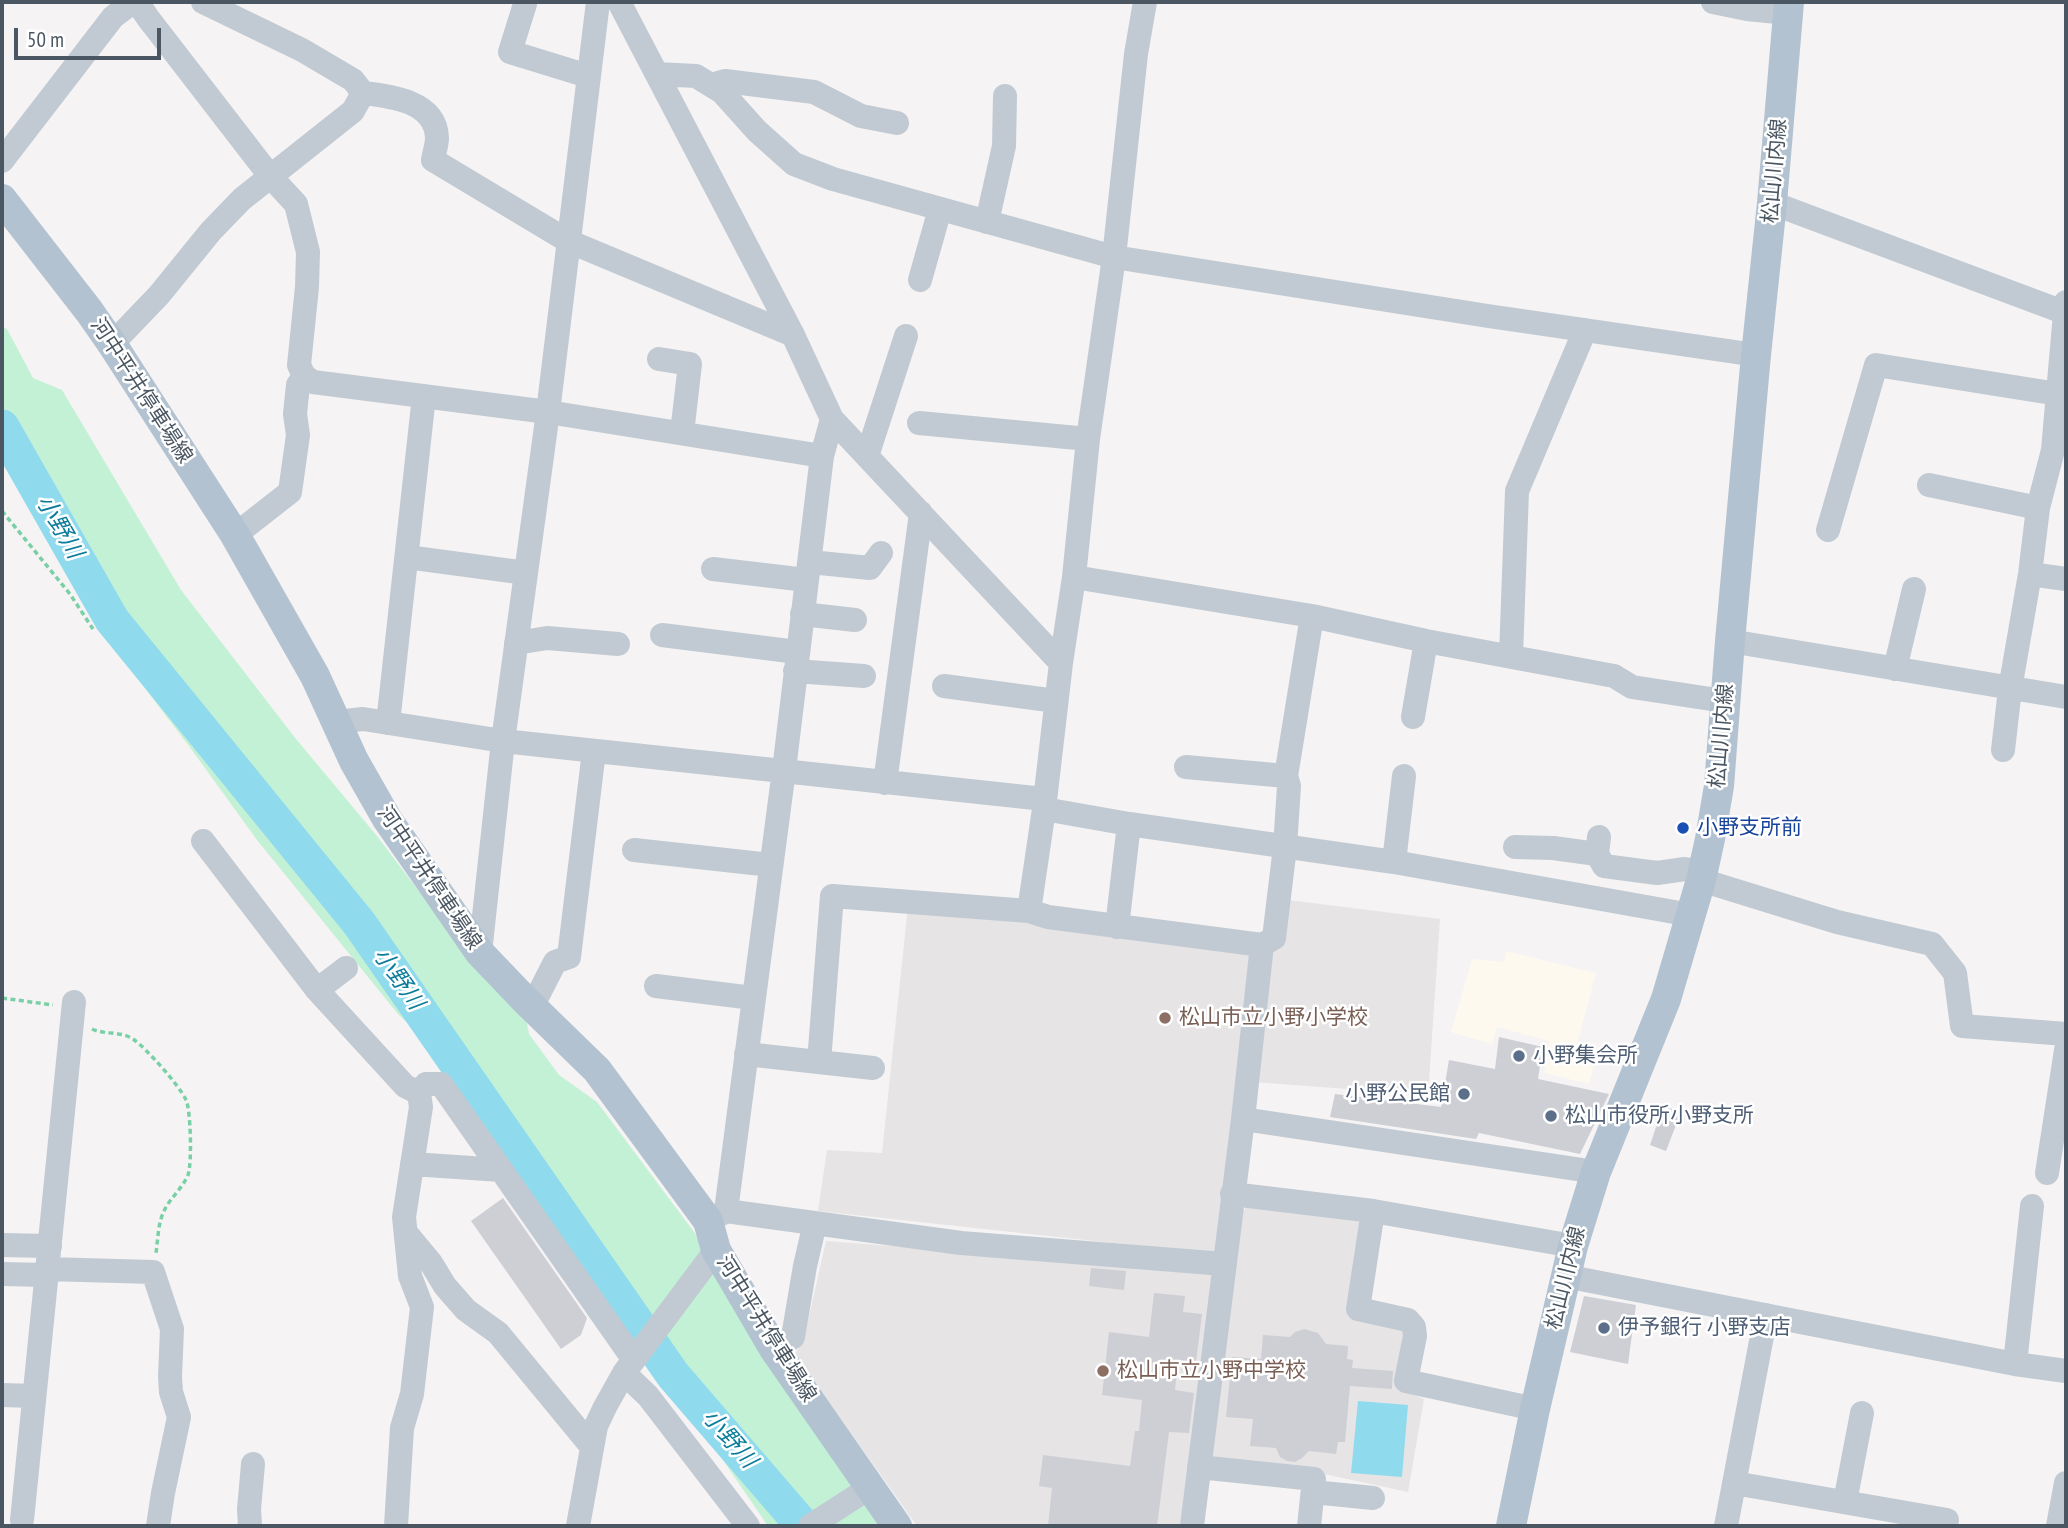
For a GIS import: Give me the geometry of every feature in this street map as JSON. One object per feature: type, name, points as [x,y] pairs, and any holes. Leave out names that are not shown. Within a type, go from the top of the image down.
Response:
[{"type":"main road","name":"松山川内線","points":[[1511,1526],[1573,1245],[1596,1172],[1666,999],[1702,876],[1718,786],[1788,7]]},
{"type":"main road","name":"河中平井停車場線","points":[[2,200],[112,344],[235,536],[315,676],[354,761],[387,820],[480,953],[597,1070],[717,1216],[714,1252],[863,1493],[897,1526]]},
{"type":"street","points":[[2,161],[113,17],[135,2],[296,204],[308,252],[299,365],[304,376],[313,382],[548,412],[822,456]]},
{"type":"street","points":[[203,2],[302,50],[352,80],[363,93],[387,95],[411,102],[430,118],[437,136],[433,160],[568,241],[793,335]]},
{"type":"street","points":[[480,953],[503,741],[548,412],[598,2]]},
{"type":"street","points":[[620,2],[793,335],[832,419],[1061,663]]},
{"type":"street","points":[[1029,911],[1074,577],[1088,439],[1114,257],[1136,54],[1145,2]]},
{"type":"street","points":[[1713,2],[1747,9],[1788,7]]},
{"type":"street","points":[[525,4],[510,52],[588,76]]},
{"type":"street","points":[[657,74],[696,76],[722,92],[757,131],[794,164],[833,179],[1114,257],[1756,355]]},
{"type":"street","points":[[711,85],[725,80],[814,92],[861,116],[897,123]]},
{"type":"street","points":[[112,344],[159,295],[242,199],[353,111],[363,93]]},
{"type":"street","points":[[987,222],[1004,146],[1005,96]]},
{"type":"street","points":[[1772,203],[2066,309],[2058,394],[2059,451],[2038,508],[2003,750]]},
{"type":"street","points":[[920,280],[940,209]]},
{"type":"street","points":[[1511,656],[1517,491],[1586,330]]},
{"type":"street","points":[[867,456],[906,336]]},
{"type":"street","points":[[659,359],[690,364],[682,433]]},
{"type":"street","points":[[1828,530],[1876,365],[2058,394]]},
{"type":"street","points":[[235,536],[290,492],[298,436],[295,414],[298,385],[304,376]]},
{"type":"street","points":[[388,723],[424,396]]},
{"type":"street","points":[[832,419],[822,456],[746,1054],[717,1216],[815,1223],[961,1243],[1224,1265]]},
{"type":"street","points":[[919,423],[1088,439]]},
{"type":"street","points":[[1929,485],[2038,508]]},
{"type":"street","points":[[885,783],[921,513]]},
{"type":"street","points":[[713,569],[808,571],[870,568],[881,553]]},
{"type":"street","points":[[407,557],[526,573]]},
{"type":"street","points":[[2030,574],[2066,579]]},
{"type":"street","points":[[1074,577],[1312,616],[1426,641],[1614,676],[1632,687],[1724,701]]},
{"type":"street","points":[[1895,669],[1914,589]]},
{"type":"street","points":[[802,614],[855,620]]},
{"type":"street","points":[[819,1062],[832,896],[1029,911],[1048,917],[1262,945],[1274,938],[1285,847],[1289,786],[1286,776],[1312,616]]},
{"type":"street","points":[[662,635],[864,676]]},
{"type":"street","points":[[516,643],[547,638],[618,644]]},
{"type":"street","points":[[1413,716],[1426,641]]},
{"type":"street","points":[[1730,641],[2066,697]]},
{"type":"street","points":[[944,687],[1056,701]]},
{"type":"street","points":[[336,722],[363,719],[503,741],[784,770],[1044,804],[1129,824],[1394,863],[1691,915]]},
{"type":"street","points":[[532,1007],[555,962],[569,957],[594,751]]},
{"type":"street","points":[[1186,767],[1286,776]]},
{"type":"street","points":[[1394,863],[1404,776]]},
{"type":"street","points":[[1118,927],[1129,824]]},
{"type":"street","points":[[203,841],[218,879],[405,1086],[419,1093]]},
{"type":"street","points":[[1515,847],[1598,845],[1604,866],[1657,873],[1685,869],[1837,922],[1932,944],[1955,973],[1962,1026],[2066,1034]]},
{"type":"street","points":[[634,850],[771,864]]},
{"type":"street","points":[[1192,1526],[1262,945]]},
{"type":"street","points":[[317,990],[346,968]]},
{"type":"street","points":[[656,986],[753,998]]},
{"type":"street","points":[[19,1521],[73,1010]]},
{"type":"street","points":[[2047,1172],[2066,1051]]},
{"type":"street","points":[[746,1054],[873,1068]]},
{"type":"street","points":[[396,1526],[402,1428],[412,1394],[422,1307],[410,1276],[404,1217],[421,1107],[419,1093],[426,1084],[441,1084],[632,1363],[648,1396],[748,1526]]},
{"type":"street","points":[[1243,1119],[1596,1172]]},
{"type":"street","points":[[412,1164],[501,1170]]},
{"type":"street","points":[[1232,1194],[1373,1211],[1573,1245]]},
{"type":"street","points":[[2015,1364],[2032,1206]]},
{"type":"street","points":[[1373,1211],[1358,1309],[1408,1320],[1414,1327],[1415,1336],[1406,1381],[1535,1409]]},
{"type":"street","points":[[774,1349],[793,1337],[815,1223]]},
{"type":"street","points":[[406,1233],[431,1263],[445,1286],[466,1310],[498,1333],[592,1447]]},
{"type":"street","points":[[2,1245],[48,1263],[153,1272],[172,1329],[171,1392],[179,1417],[158,1526]]},
{"type":"street","points":[[578,1526],[596,1426],[632,1363],[714,1252]]},
{"type":"street","points":[[2,1274],[48,1263]]},
{"type":"street","points":[[1565,1276],[2015,1364],[2066,1371]]},
{"type":"street","points":[[1726,1526],[1766,1315]]},
{"type":"street","points":[[2,1395],[34,1396]]},
{"type":"street","points":[[1845,1502],[1862,1413]]},
{"type":"street","points":[[250,1526],[253,1464]]},
{"type":"street","points":[[1199,1467],[1314,1479],[1308,1526]]},
{"type":"street","points":[[1734,1483],[1947,1520]]},
{"type":"street","points":[[2057,1526],[2066,1483]]},
{"type":"street","points":[[1313,1492],[1373,1498]]},
{"type":"street","points":[[810,1526],[863,1493]]},
{"type":"path","points":[[2,511],[70,594],[93,629]]},
{"type":"path","points":[[2,998],[73,1010],[77,1022],[99,1032],[124,1035],[134,1040],[172,1079],[187,1102],[190,1128],[189,1173],[164,1209],[153,1272]]},
{"type":"shaded area","name":"松山市立小野小学校","points":[[1288,900],[1440,919],[1428,1095],[1240,1081],[1215,1254],[818,1211],[827,1150],[882,1153],[908,906],[1273,954]]},
{"type":"shaded area","points":[[1506,951],[1596,973],[1578,1041],[1598,1050],[1589,1084],[1544,1073],[1549,1041],[1497,1027],[1492,1044],[1451,1032],[1472,959],[1504,962]]},
{"type":"shaded area","name":"松山市立小野中学校","points":[[1248,1205],[1364,1220],[1347,1315],[1402,1328],[1406,1339],[1396,1387],[1424,1399],[1408,1492],[1324,1474],[1190,1456],[1181,1526],[917,1526],[795,1354],[804,1339],[826,1241],[1231,1272],[1241,1214]]},
{"type":"green space","points":[[2,327],[7,329],[33,378],[62,390],[181,590],[296,739],[377,836],[454,938],[526,1018],[529,1034],[559,1075],[597,1102],[694,1232],[729,1293],[881,1526],[768,1526],[651,1355],[552,1218],[446,1060],[398,1014],[257,840],[115,649],[104,621],[2,461]]},
{"type":"water","points":[[1358,1401],[1408,1405],[1402,1477],[1351,1473]]},
{"type":"building","points":[[1499,1037],[1543,1047],[1538,1079],[1609,1094],[1580,1154],[1479,1133],[1476,1139],[1330,1117],[1335,1094],[1441,1107],[1449,1060],[1495,1069]]},
{"type":"building","points":[[1663,1106],[1681,1112],[1666,1151],[1650,1145]]},
{"type":"building","points":[[503,1198],[587,1318],[581,1335],[561,1349],[471,1221]]},
{"type":"building","points":[[1091,1268],[1126,1271],[1124,1290],[1089,1286]]},
{"type":"building","points":[[1154,1293],[1185,1296],[1183,1312],[1202,1314],[1196,1362],[1178,1360],[1175,1390],[1194,1393],[1189,1433],[1169,1432],[1157,1526],[1048,1526],[1052,1488],[1039,1486],[1043,1455],[1130,1466],[1135,1431],[1139,1431],[1142,1400],[1102,1395],[1109,1332],[1149,1337]]},
{"type":"building","name":"伊予銀行 小野支店","points":[[1584,1296],[1636,1305],[1628,1364],[1570,1352]]},
{"type":"building","points":[[1304,1329],[1318,1333],[1326,1344],[1348,1346],[1347,1359],[1353,1360],[1352,1368],[1393,1371],[1392,1389],[1350,1386],[1345,1442],[1338,1442],[1336,1454],[1309,1451],[1295,1462],[1280,1457],[1276,1448],[1250,1446],[1253,1419],[1226,1417],[1232,1357],[1261,1359],[1263,1335],[1290,1337]]},
{"type":"waterway","name":"小野川","points":[[2,427],[112,620],[359,923],[673,1375],[803,1526]]},
{"type":"place","name":"小野支所前","points":[[1683,828]]},
{"type":"place","name":"松山市立小野小学校","points":[[1165,1018]]},
{"type":"place","name":"小野集会所","points":[[1519,1056]]},
{"type":"place","name":"小野公民館","points":[[1464,1094]]},
{"type":"place","name":"松山市役所小野支所","points":[[1551,1116]]},
{"type":"place","name":"伊予銀行 小野支店","points":[[1604,1328]]},
{"type":"place","name":"松山市立小野中学校","points":[[1103,1371]]}]
